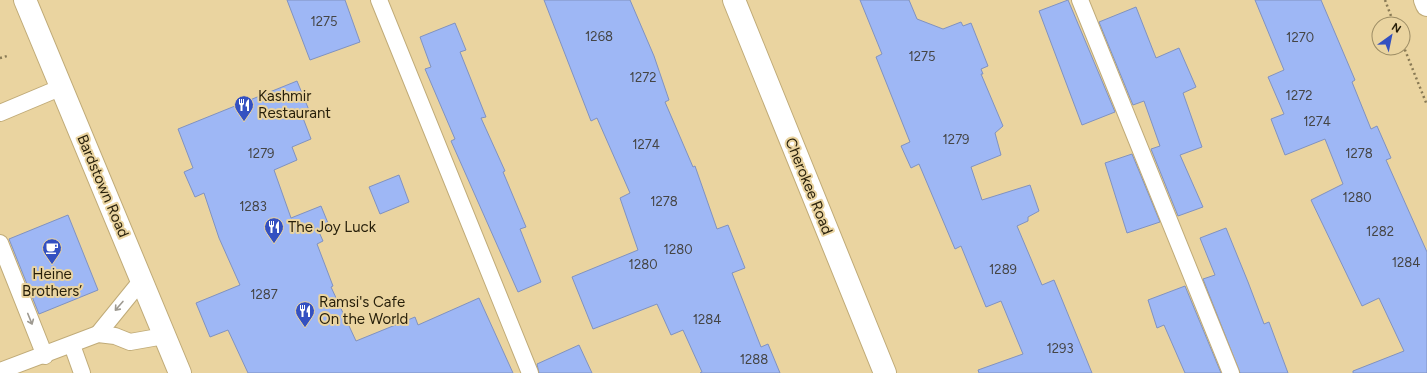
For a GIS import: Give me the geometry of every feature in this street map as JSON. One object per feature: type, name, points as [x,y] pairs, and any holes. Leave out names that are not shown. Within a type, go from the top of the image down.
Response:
[{"type":"main road","name":"Bardstown Road","points":[[25,0],[180,373]]},
{"type":"main road","name":"Cherokee Road","points":[[734,0],[885,373]]},
{"type":"main road","points":[[1425,0],[1427,5]]},
{"type":"lane","points":[[379,0],[530,373]]},
{"type":"lane","points":[[1080,0],[1231,373]]},
{"type":"lane","points":[[0,113],[62,87]]},
{"type":"lane","points":[[0,243],[45,356]]},
{"type":"lane","points":[[98,334],[112,314],[142,280]]},
{"type":"lane","points":[[0,371],[45,356],[98,334],[115,336],[130,342],[164,336]]},
{"type":"lane","points":[[72,345],[82,373]]},
{"type":"path","points":[[1385,0],[1391,16]]},
{"type":"path","points":[[0,58],[7,56]]},
{"type":"path","points":[[1407,56],[1427,105]]},
{"type":"building","points":[[287,0],[345,0],[360,42],[310,60]]},
{"type":"building","points":[[544,0],[630,0],[654,56],[669,100],[665,102],[693,167],[695,166],[717,229],[728,225],[745,268],[732,273],[761,347],[768,344],[780,373],[700,373],[702,372],[683,330],[671,335],[657,304],[593,329],[572,277],[638,250],[620,198],[630,193],[597,118],[591,121]]},
{"type":"building","points":[[860,0],[909,0],[917,19],[943,29],[961,22],[963,26],[971,23],[988,66],[981,69],[983,74],[981,74],[1003,126],[995,133],[1001,155],[971,167],[982,200],[1030,185],[1039,211],[1028,217],[1028,221],[1017,226],[1042,285],[1054,280],[1092,373],[979,373],[978,370],[1023,354],[1001,301],[986,307],[961,246],[955,249],[919,164],[911,168],[901,146],[910,142],[876,57],[882,54]]},
{"type":"building","points":[[1068,0],[1115,112],[1082,125],[1039,11]]},
{"type":"building","points":[[1255,0],[1321,0],[1355,80],[1352,82],[1371,129],[1377,126],[1391,158],[1386,160],[1427,252],[1427,373],[1353,373],[1353,371],[1404,351],[1379,298],[1362,306],[1311,200],[1343,184],[1325,139],[1285,155],[1271,119],[1284,114],[1268,77],[1284,70]]},
{"type":"building","points":[[1136,7],[1156,58],[1179,48],[1196,87],[1183,93],[1202,147],[1180,155],[1203,207],[1178,216],[1151,149],[1160,146],[1144,101],[1133,105],[1099,22]]},
{"type":"building","points":[[455,23],[466,50],[460,52],[486,117],[481,118],[505,171],[503,172],[526,227],[520,229],[541,282],[518,292],[451,141],[455,139],[425,69],[431,67],[420,37]]},
{"type":"building","points":[[297,81],[311,115],[303,118],[311,139],[292,147],[297,160],[274,170],[291,218],[321,206],[330,228],[319,232],[323,241],[317,244],[333,286],[331,287],[356,341],[415,317],[418,325],[479,298],[513,373],[248,373],[228,330],[210,337],[196,303],[240,285],[219,238],[204,193],[195,197],[184,172],[193,168],[178,129]]},
{"type":"building","points":[[1132,154],[1160,222],[1127,233],[1105,163]]},
{"type":"building","points":[[399,175],[409,202],[380,214],[369,187]]},
{"type":"building","name":"Heine Brothers’","points":[[68,215],[98,290],[39,314],[9,239]]},
{"type":"building","points":[[1226,228],[1264,324],[1269,322],[1288,373],[1240,373],[1203,279],[1215,275],[1200,238]]},
{"type":"building","points":[[1185,286],[1221,373],[1185,373],[1164,325],[1157,328],[1148,300]]},
{"type":"building","points":[[579,345],[592,373],[539,373],[537,364]]},
{"type":"place","name":"Kashmir Restaurant","points":[[244,122]]},
{"type":"place","name":"The Joy Luck","points":[[274,244]]},
{"type":"place","name":"Heine Brothers’","points":[[52,265]]},
{"type":"place","name":"Ramsi's Cafe On the World","points":[[305,328]]}]
